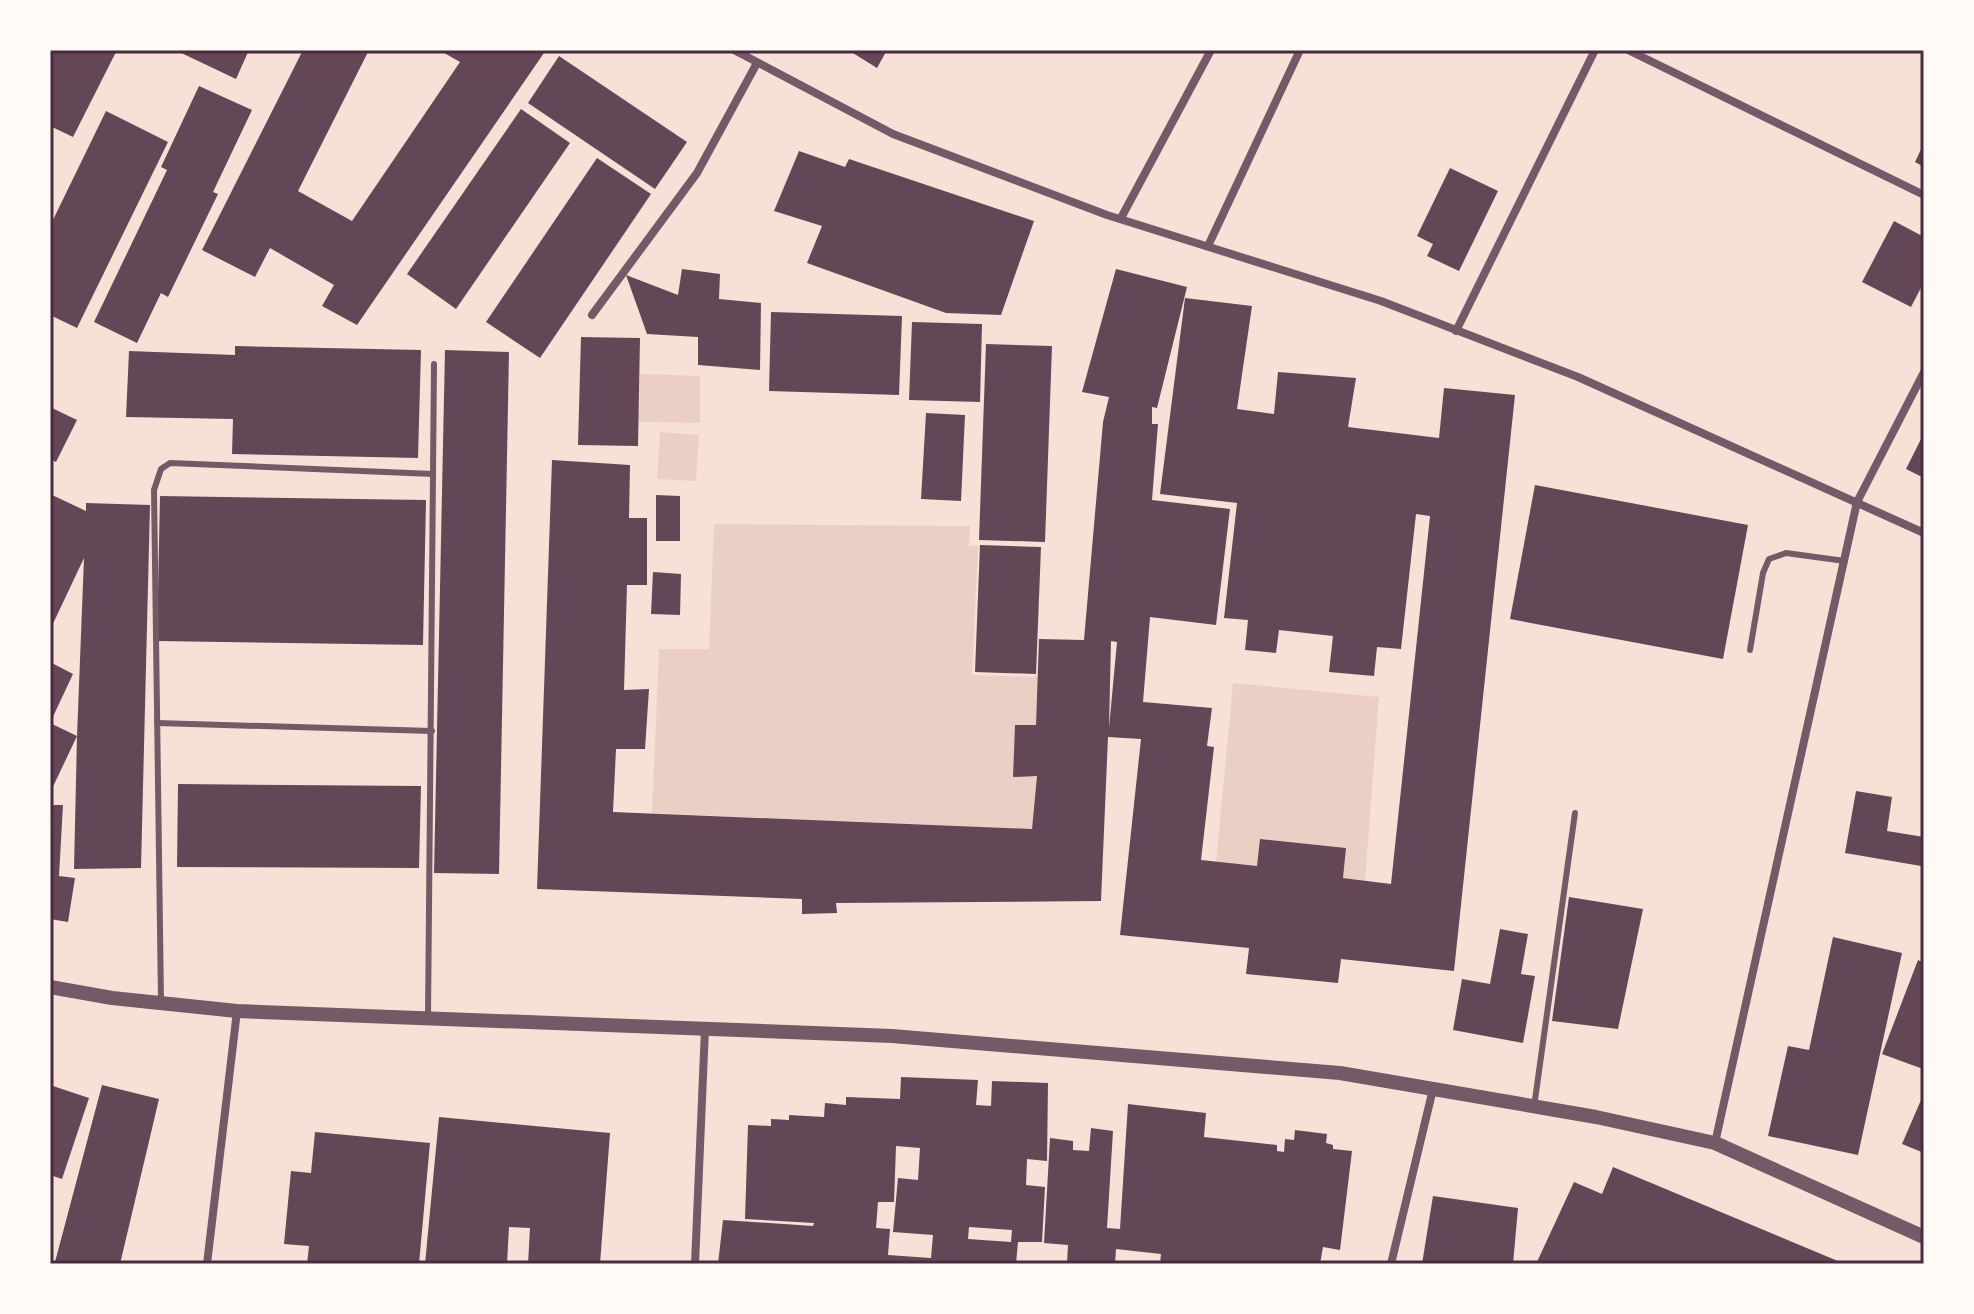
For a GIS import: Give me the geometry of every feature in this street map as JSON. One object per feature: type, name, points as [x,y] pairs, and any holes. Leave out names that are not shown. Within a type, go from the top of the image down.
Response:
[{"type":"street","points":[[734,50],[893,134],[1121,218],[1381,301],[1578,377],[1924,533]]},
{"type":"street","points":[[1121,218],[1211,50]]},
{"type":"street","points":[[1208,246],[1300,50]]},
{"type":"street","points":[[1456,331],[1595,50]]},
{"type":"street","points":[[1628,50],[1924,195]]},
{"type":"street","points":[[592,315],[697,173],[757,63]]},
{"type":"street","points":[[1715,1143],[1857,502],[1924,372]]},
{"type":"street","points":[[50,987],[161,1005],[237,1011],[892,1036],[1340,1073],[1715,1143],[1924,1237]]},
{"type":"street","points":[[207,1264],[237,1011]]},
{"type":"street","points":[[695,1264],[705,1029]]},
{"type":"street","points":[[1391,1264],[1433,1089]]},
{"type":"lane","points":[[428,1017],[434,364]]},
{"type":"lane","points":[[161,1005],[154,490],[161,469],[170,463],[433,474]]},
{"type":"lane","points":[[1750,650],[1763,573],[1769,559],[1786,553],[1845,561]]},
{"type":"lane","points":[[157,723],[432,731]]},
{"type":"lane","points":[[1534,1107],[1575,813]]},
{"type":"shaded area","points":[[640,374],[700,376],[700,423],[639,422]]},
{"type":"shaded area","points":[[660,432],[699,435],[696,481],[657,479]]},
{"type":"shaded area","points":[[714,524],[970,526],[969,546],[978,546],[972,675],[1038,677],[1036,725],[1015,726],[1013,776],[1037,776],[1032,829],[652,813],[659,649],[709,649]]},
{"type":"shaded area","points":[[1233,683],[1379,697],[1365,880],[1343,878],[1345,848],[1261,839],[1257,866],[1216,863]]},
{"type":"building","points":[[50,50],[117,50],[73,137],[50,126]]},
{"type":"building","points":[[175,50],[249,50],[236,79]]},
{"type":"building","points":[[303,50],[369,50],[298,191],[352,221],[460,62],[439,50],[546,50],[357,325],[322,306],[334,285],[270,248],[255,277],[202,250]]},
{"type":"building","points":[[848,50],[887,50],[877,68]]},
{"type":"building","points":[[559,56],[687,142],[655,189],[528,103]]},
{"type":"building","points":[[199,86],[252,110],[213,192],[218,194],[168,297],[161,293],[137,343],[94,322],[167,170],[161,167]]},
{"type":"building","points":[[521,109],[570,143],[456,309],[407,274]]},
{"type":"building","points":[[106,111],[168,142],[77,328],[50,315],[50,226]]},
{"type":"building","points":[[1924,143],[1924,167],[1915,162]]},
{"type":"building","points":[[799,151],[845,167],[849,159],[1034,221],[1001,315],[946,313],[807,263],[822,226],[774,211]]},
{"type":"building","points":[[597,158],[651,194],[540,358],[486,322]]},
{"type":"building","points":[[1450,168],[1498,191],[1459,271],[1427,256],[1433,244],[1417,236]]},
{"type":"building","points":[[1894,221],[1924,237],[1924,282],[1911,307],[1862,282]]},
{"type":"building","points":[[682,269],[720,274],[719,299],[761,303],[760,370],[698,365],[698,337],[647,334],[626,275],[678,295]]},
{"type":"building","points":[[1116,269],[1187,287],[1157,408],[1152,407],[1152,424],[1158,424],[1152,500],[1230,509],[1216,625],[1150,617],[1143,702],[1212,708],[1207,746],[1214,747],[1201,860],[1257,866],[1260,839],[1346,848],[1343,878],[1391,884],[1430,516],[1416,514],[1401,649],[1377,647],[1374,676],[1329,672],[1333,636],[1279,630],[1276,653],[1245,650],[1248,620],[1224,618],[1237,503],[1160,494],[1185,298],[1252,306],[1237,409],[1274,414],[1278,372],[1356,378],[1348,427],[1439,438],[1444,388],[1515,395],[1454,971],[1341,959],[1338,983],[1246,974],[1249,948],[1120,935],[1141,739],[1108,737],[1101,901],[836,903],[837,913],[802,914],[802,899],[537,889],[552,460],[630,465],[629,518],[647,518],[647,585],[627,585],[624,690],[649,689],[645,749],[616,749],[613,812],[1032,829],[1037,776],[1013,777],[1015,725],[1036,725],[1039,639],[1084,640],[1103,422],[1109,397],[1082,392]],"holes":[[[1111,641],[1117,642],[1109,728]]]},
{"type":"building","points":[[771,312],[902,316],[899,395],[769,391]]},
{"type":"building","points":[[912,322],[982,324],[980,402],[909,400]]},
{"type":"building","points":[[581,337],[640,338],[638,446],[578,445]]},
{"type":"building","points":[[986,344],[1052,346],[1045,542],[979,540]]},
{"type":"building","points":[[235,346],[421,350],[418,458],[232,454],[233,419],[126,417],[129,351],[235,355]]},
{"type":"building","points":[[445,350],[509,352],[499,874],[434,873]]},
{"type":"building","points":[[50,407],[77,420],[56,462],[50,459]]},
{"type":"building","points":[[926,413],[965,415],[961,501],[921,499]]},
{"type":"building","points":[[1924,433],[1924,478],[1906,469]]},
{"type":"building","points":[[1535,485],[1748,525],[1723,659],[1510,619]]},
{"type":"building","points":[[50,494],[86,511],[86,503],[150,505],[141,868],[74,869],[84,558],[50,630]]},
{"type":"building","points":[[656,495],[680,496],[680,541],[656,541]]},
{"type":"building","points":[[160,496],[426,500],[423,645],[157,641]]},
{"type":"building","points":[[980,545],[1041,547],[1036,674],[975,672]]},
{"type":"building","points":[[653,572],[681,574],[680,615],[651,614]]},
{"type":"building","points":[[50,662],[73,674],[50,723]]},
{"type":"building","points":[[50,723],[77,736],[50,793]]},
{"type":"building","points":[[178,784],[421,786],[419,868],[177,867]]},
{"type":"building","points":[[1856,791],[1892,797],[1887,831],[1924,837],[1921,866],[1845,853]]},
{"type":"building","points":[[50,805],[63,805],[59,876],[75,878],[68,922],[50,919]]},
{"type":"building","points":[[1569,897],[1643,909],[1618,1029],[1552,1021]]},
{"type":"building","points":[[1500,929],[1528,934],[1521,974],[1535,976],[1523,1043],[1453,1030],[1462,979],[1490,984]]},
{"type":"building","points":[[1833,937],[1902,953],[1858,1155],[1768,1136],[1788,1046],[1809,1050]]},
{"type":"building","points":[[1918,960],[1924,963],[1923,1069],[1882,1054]]},
{"type":"building","points":[[901,1077],[978,1080],[976,1105],[991,1106],[992,1081],[1048,1083],[1047,1161],[1027,1159],[1026,1185],[1045,1187],[1042,1242],[1018,1242],[1016,1264],[718,1264],[723,1220],[813,1226],[814,1223],[745,1219],[748,1125],[771,1126],[771,1119],[789,1120],[789,1115],[824,1117],[825,1103],[846,1105],[846,1097],[900,1099]],"holes":[[[896,1146],[920,1148],[918,1180],[898,1178],[893,1232],[933,1235],[931,1258],[888,1255],[890,1229],[876,1228],[878,1202],[894,1202]],[[969,1227],[1012,1230],[1011,1242],[968,1239]]]},
{"type":"building","points":[[50,1085],[89,1098],[62,1179],[50,1175]]},
{"type":"building","points":[[102,1085],[159,1099],[120,1264],[59,1264],[55,1262]]},
{"type":"building","points":[[1924,1093],[1924,1153],[1902,1144]]},
{"type":"building","points":[[1128,1104],[1206,1113],[1204,1137],[1277,1145],[1277,1151],[1284,1152],[1285,1139],[1294,1140],[1295,1130],[1327,1134],[1326,1143],[1333,1145],[1333,1149],[1352,1151],[1340,1250],[1323,1247],[1320,1264],[1225,1261],[1233,1264],[1160,1264],[1161,1254],[1116,1249],[1115,1264],[1067,1264],[1068,1245],[1044,1243],[1050,1138],[1073,1141],[1073,1150],[1089,1151],[1091,1128],[1113,1131],[1107,1228],[1120,1229]]},
{"type":"building","points":[[439,1117],[610,1133],[600,1264],[528,1264],[530,1228],[509,1227],[507,1264],[425,1264]]},
{"type":"building","points":[[315,1132],[430,1143],[419,1264],[307,1264],[309,1246],[284,1244],[291,1171],[311,1173]]},
{"type":"building","points":[[1613,1167],[1845,1264],[1536,1264],[1574,1182],[1602,1194]]},
{"type":"building","points":[[1433,1196],[1518,1208],[1513,1264],[1422,1264]]}]
